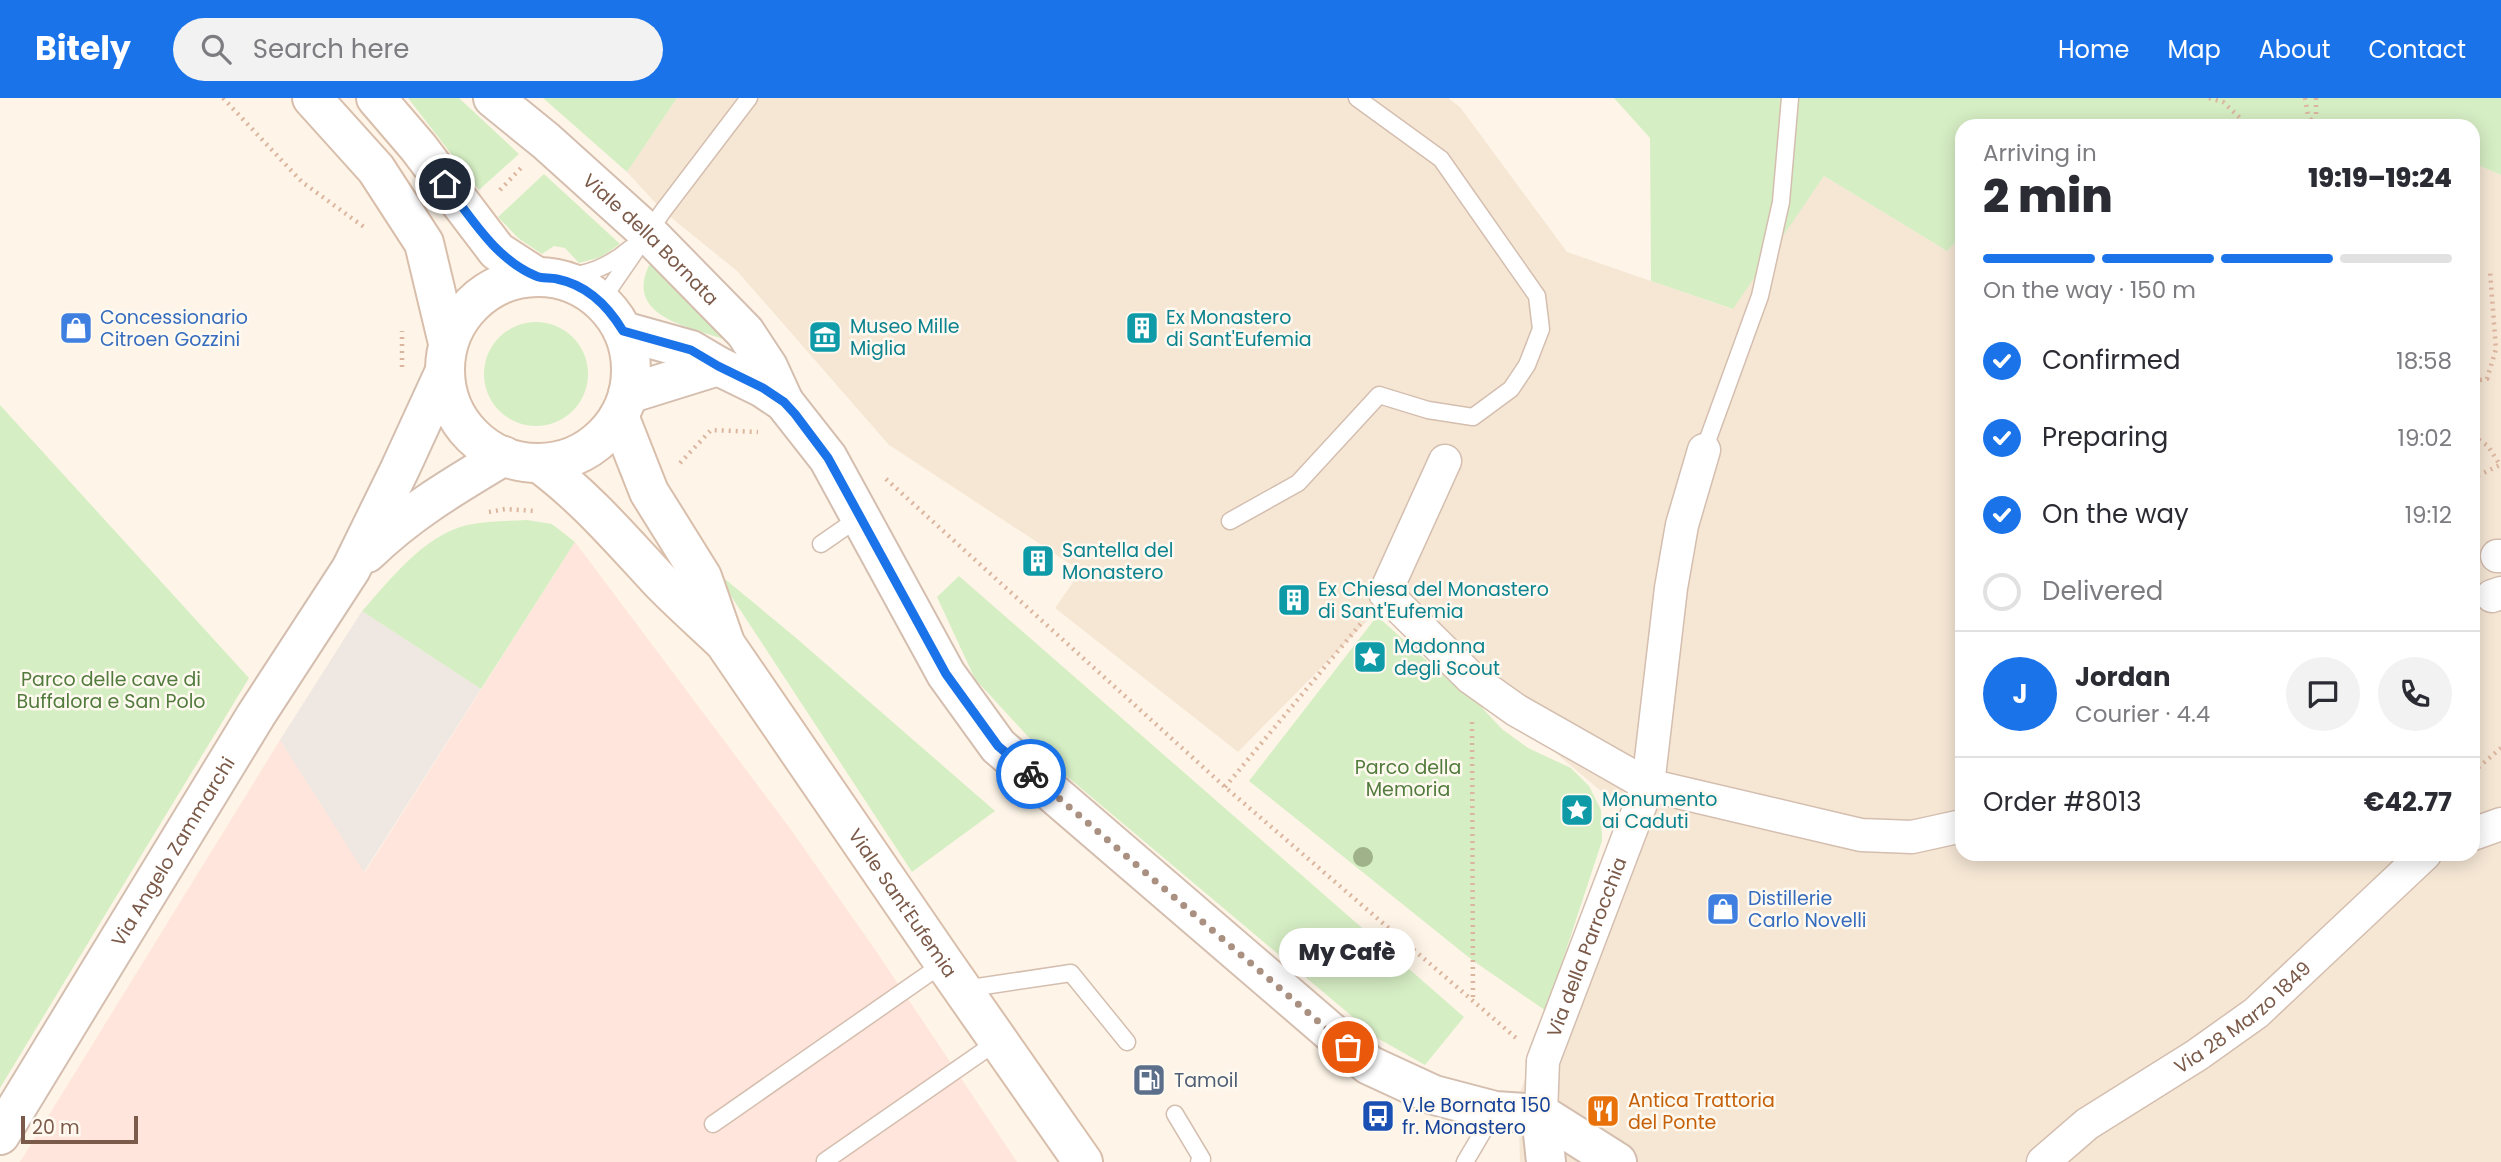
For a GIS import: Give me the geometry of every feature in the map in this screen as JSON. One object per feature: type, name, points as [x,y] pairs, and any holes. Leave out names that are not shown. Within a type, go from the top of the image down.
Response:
[{"type":"street","points":[[312,98],[376,169],[424,243],[447,357],[448,392],[455,413],[476,438],[521,459],[576,454],[607,432],[623,405],[631,362],[612,316]]},
{"type":"street","name":"Viale della Bornata","points":[[376,98],[418,147],[497,251],[547,278],[588,291],[612,316],[691,350],[763,388],[777,418],[828,458],[946,674],[998,746],[1369,1065],[1434,1095],[1495,1111],[1541,1114]]},
{"type":"street","name":"Viale della Bornata","points":[[493,98],[546,141],[648,233],[745,332],[768,368],[777,418]]},
{"type":"street","points":[[447,357],[462,317],[482,296],[499,285],[517,279],[547,278]]},
{"type":"street","name":"Via Angelo Zammarchi","points":[[0,1135],[256,715],[351,569],[400,469],[447,357]]},
{"type":"street","points":[[623,405],[718,366]]},
{"type":"street","name":"Viale Sant'Eufemia","points":[[623,405],[649,492],[702,577],[724,642]]},
{"type":"street","name":"Via della Parrocchia","points":[[1541,1114],[1543,1061],[1648,785],[1671,588],[1682,525],[1704,450]]},
{"type":"street","name":"Via Angelo Zammarchi","points":[[351,569],[394,526],[428,501],[521,459]]},
{"type":"street","name":"Viale Sant'Eufemia","points":[[521,459],[566,483],[598,513],[678,599],[724,642],[1083,1162]]},
{"type":"street","points":[[1445,461],[1381,590],[1471,678],[1516,710],[1648,785],[1861,835],[1912,837],[1955,828]]},
{"type":"street","points":[[2480,832],[2501,824]]},
{"type":"street","name":"Via 28 Marzo 1849","points":[[2043,1162],[2088,1124],[2197,1055],[2256,1013],[2418,861]]},
{"type":"street","points":[[1541,1114],[1546,1162]]},
{"type":"street","points":[[1541,1114],[1617,1162]]},
{"type":"lane","points":[[612,316],[648,233],[748,98]]},
{"type":"lane","points":[[1230,521],[1298,483],[1380,395],[1428,410],[1473,417],[1511,389],[1527,365],[1541,329],[1537,296],[1441,159],[1357,98]]},
{"type":"lane","points":[[1704,450],[1760,296],[1781,202],[1790,98]]},
{"type":"lane","points":[[547,278],[590,274],[615,261],[648,233]]},
{"type":"lane","points":[[821,544],[860,517]]},
{"type":"lane","points":[[713,1124],[953,976],[1071,973],[1127,1042]]},
{"type":"lane","points":[[825,1161],[998,1041]]},
{"type":"lane","points":[[1465,1162],[1495,1111]]},
{"type":"lane","points":[[1175,1115],[1202,1159],[1199,1162]]},
{"type":"path","points":[[223,98],[302,182],[373,233]]},
{"type":"path","points":[[2209,98],[2223,102],[2241,119]]},
{"type":"path","points":[[2305,98],[2311,119]]},
{"type":"path","points":[[2316,98],[2316,119]]},
{"type":"path","points":[[2480,380],[2487,379],[2496,349],[2490,271]]},
{"type":"path","points":[[402,322],[402,374]]},
{"type":"path","points":[[676,467],[710,430],[777,418]]},
{"type":"path","points":[[2480,441],[2488,446],[2500,465],[2480,475]]},
{"type":"path","points":[[885,478],[1225,787],[1543,1061]]},
{"type":"path","points":[[484,514],[505,509],[541,512]]},
{"type":"path","points":[[1225,787],[1381,590]]},
{"type":"path","points":[[1471,709],[1473,1001]]},
{"type":"path","points":[[2480,766],[2501,748]]},
{"type":"shaded area","points":[[677,98],[1448,98],[1460,107],[1567,252],[1732,309],[1824,176],[1947,251],[1955,243],[1955,861],[2480,861],[2480,166],[2501,175],[2501,1162],[1520,1162],[1518,1097],[1628,814],[1382,606],[1238,752],[1055,608],[1081,571],[889,445],[737,271],[663,211],[627,172]]},
{"type":"shaded area","points":[[575,542],[789,827],[876,951],[1017,1162],[20,1162],[280,740],[365,872]]},
{"type":"shaded area","points":[[362,611],[481,689],[364,872],[280,740]]},
{"type":"green space","points":[[408,98],[459,98],[519,154],[479,190]]},
{"type":"green space","points":[[543,98],[677,98],[627,172]]},
{"type":"green space","points":[[1614,98],[2501,98],[2501,175],[2480,166],[2480,119],[1955,119],[1955,243],[1947,251],[1824,176],[1733,309],[1651,281],[1650,138]]},
{"type":"green space","points":[[544,174],[620,244],[601,257],[579,263],[565,248],[554,246],[542,254],[518,238],[498,217]]},
{"type":"green space","points":[[652,260],[726,340],[679,324],[652,307],[645,295],[644,279]]},
{"type":"green space","points":[[536,322],[556,326],[573,337],[584,354],[588,374],[584,394],[573,411],[556,422],[536,426],[516,422],[499,411],[488,394],[484,374],[488,354],[499,337],[516,326]]},
{"type":"green space","name":"Parco delle cave di Buffalora e San Polo","points":[[0,405],[249,678],[0,1088]]},
{"type":"green space","points":[[527,520],[552,524],[575,542],[481,689],[362,611],[409,560],[436,539],[467,525]]},
{"type":"green space","points":[[714,570],[795,637],[995,811],[912,872]]},
{"type":"green space","points":[[959,576],[1464,1017],[1425,1065],[1379,1039],[1057,768],[975,679],[937,597]]},
{"type":"green space","name":"Parco della Memoria","points":[[1377,616],[1454,685],[1471,696],[1502,729],[1528,748],[1571,768],[1589,786],[1601,810],[1602,841],[1546,1011],[1472,960],[1249,781]]},
{"type":"way so far","points":[[1031,774],[1348,1047]]},
{"type":"place","name":"Concessionario Citroen Gozzini","points":[[76,328]]},
{"type":"place","name":"Ex Monastero di Sant'Eufemia","points":[[1142,328]]},
{"type":"place","name":"Museo Mille Miglia","points":[[825,337]]},
{"type":"place","name":"Santella del Monastero","points":[[1038,561]]},
{"type":"place","name":"Ex Chiesa del Monastero di Sant'Eufemia","points":[[1294,600]]},
{"type":"place","name":"Madonna degli Scout","points":[[1370,657]]},
{"type":"place","name":"Monumento ai Caduti","points":[[1577,810]]},
{"type":"place","name":"Distillerie Carlo Novelli","points":[[1723,909]]},
{"type":"place","name":"My Cafè","points":[[1348,1047]]},
{"type":"place","name":"Tamoil","points":[[1149,1080]]},
{"type":"place","name":"Antica Trattoria del Ponte","points":[[1603,1111]]},
{"type":"place","name":"V.le Bornata 150 fr. Monastero","points":[[1378,1116]]},
{"type":"route","points":[[445,184],[497,251],[537,277],[558,279],[588,291],[613,315],[623,331],[691,350],[784,402],[828,458],[946,674],[998,746],[1031,774]]}]
